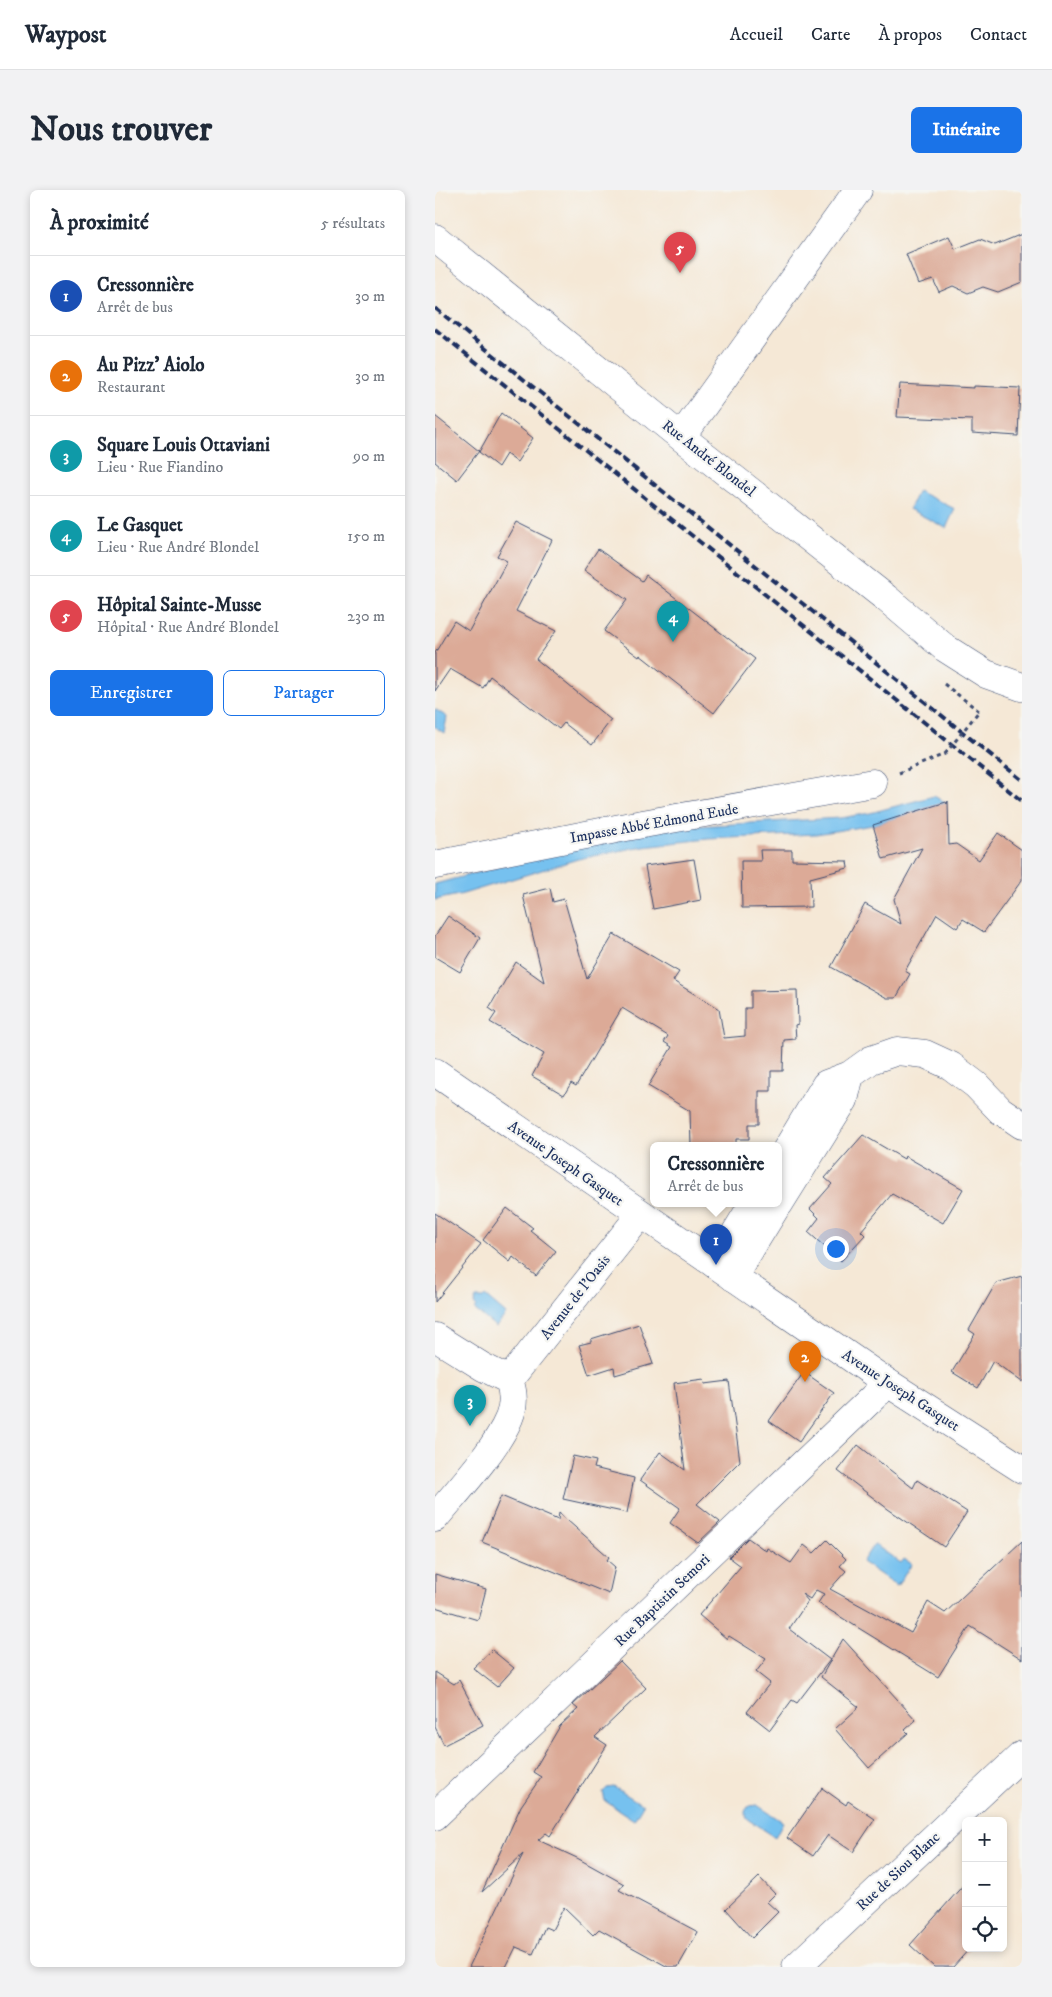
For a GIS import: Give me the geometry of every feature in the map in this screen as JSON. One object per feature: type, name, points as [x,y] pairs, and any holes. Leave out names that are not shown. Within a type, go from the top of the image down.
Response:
[{"type":"street","points":[[681,437],[858,190]]},
{"type":"street","name":"Rue André Blondel","points":[[435,238],[681,437],[886,598],[945,648],[986,674],[1022,687]]},
{"type":"street","name":"Impasse Abbé Edmond Eude","points":[[435,865],[626,827],[873,783]]},
{"type":"street","points":[[782,1157],[826,1084],[850,1075],[871,1060],[897,1051],[925,1054],[951,1066],[976,1085],[1000,1110],[1022,1125]]},
{"type":"street","name":"Avenue Joseph Gasquet","points":[[435,1072],[888,1383],[1022,1469]]},
{"type":"street","points":[[782,1198],[844,1100],[850,1075]]},
{"type":"street","points":[[724,1271],[752,1207]]},
{"type":"street","points":[[724,1271],[776,1207]]},
{"type":"street","name":"Avenue de l'Oasis","points":[[509,1380],[641,1214]]},
{"type":"street","points":[[435,1337],[483,1367],[509,1380],[513,1396],[509,1418],[501,1434],[435,1518]]},
{"type":"street","name":"Rue Baptistin Semori","points":[[435,1816],[888,1383]]},
{"type":"street","name":"Rue de Siou Blanc","points":[[797,1967],[1022,1755]]},
{"type":"path","points":[[873,783],[945,754],[979,711],[943,683]]},
{"type":"water","points":[[918,491],[955,509],[946,528],[909,509]]},
{"type":"water","points":[[435,709],[447,717],[444,733],[435,727]]},
{"type":"water","points":[[934,796],[946,803],[873,825],[816,834],[708,839],[643,846],[578,859],[463,894],[435,900],[435,884],[599,840],[679,827],[840,818],[870,813]]},
{"type":"water","points":[[485,1296],[506,1314],[496,1327],[474,1309],[476,1307],[474,1303],[476,1298],[483,1298]]},
{"type":"water","points":[[874,1544],[901,1563],[904,1559],[912,1564],[897,1586],[862,1562]]},
{"type":"water","points":[[614,1787],[643,1805],[634,1820],[605,1801],[603,1792],[607,1788]]},
{"type":"water","points":[[757,1805],[783,1822],[775,1837],[747,1819],[745,1811],[749,1806]]},
{"type":"building","points":[[1022,234],[1022,282],[998,292],[983,287],[968,293],[953,286],[939,292],[933,279],[918,284],[906,254],[949,236],[955,249],[980,239],[995,245]]},
{"type":"building","points":[[900,384],[974,388],[974,386],[1020,388],[1018,436],[972,433],[972,420],[897,417]]},
{"type":"building","points":[[501,413],[533,438],[517,462],[506,454],[498,467],[479,452]]},
{"type":"building","points":[[435,416],[479,451],[457,480],[435,462]]},
{"type":"building","points":[[516,522],[552,540],[516,611],[556,631],[536,659],[611,720],[592,745],[564,723],[559,729],[490,676],[483,688],[450,669],[435,691],[435,653],[454,621],[469,631],[507,561],[497,556]]},
{"type":"building","points":[[598,549],[642,581],[646,575],[755,659],[714,713],[640,655],[639,657],[604,631],[627,600],[584,570]]},
{"type":"building","points":[[948,801],[949,845],[956,844],[979,860],[998,833],[1022,850],[1022,880],[984,932],[963,919],[957,928],[937,914],[905,971],[910,974],[896,998],[887,998],[831,967],[865,904],[901,924],[894,899],[922,848],[883,859],[873,825],[946,802],[947,804]]},
{"type":"building","points":[[760,850],[792,850],[792,860],[847,861],[848,868],[810,878],[811,907],[742,908],[741,861],[761,861]]},
{"type":"building","points":[[694,859],[701,900],[653,909],[645,866]]},
{"type":"building","points":[[550,888],[553,902],[564,899],[587,979],[614,934],[679,972],[673,981],[719,1009],[724,1038],[745,1036],[745,1008],[751,1008],[751,991],[797,990],[798,1024],[795,1025],[796,1039],[784,1040],[783,1071],[771,1071],[771,1091],[759,1091],[759,1124],[749,1124],[749,1139],[736,1139],[736,1142],[691,1142],[690,1111],[648,1086],[672,1047],[664,1042],[668,1036],[622,1008],[576,1086],[571,1083],[564,1095],[532,1076],[544,1054],[490,1022],[496,1013],[489,1008],[516,962],[544,982],[523,895]]},
{"type":"building","points":[[448,916],[480,938],[460,972],[435,957],[435,936]]},
{"type":"building","points":[[863,1135],[904,1159],[905,1156],[963,1189],[943,1223],[892,1194],[861,1231],[865,1235],[841,1261],[808,1232],[819,1218],[810,1209],[832,1184],[825,1178]]},
{"type":"building","points":[[507,1208],[533,1228],[530,1230],[556,1251],[536,1276],[513,1257],[510,1262],[483,1240]]},
{"type":"building","points":[[435,1213],[481,1244],[435,1302]]},
{"type":"building","points":[[1022,1276],[1022,1382],[993,1361],[978,1388],[952,1372],[975,1334],[969,1330],[996,1283]]},
{"type":"building","points":[[639,1324],[653,1364],[615,1375],[614,1367],[589,1375],[579,1345],[591,1342],[591,1339]]},
{"type":"building","points":[[804,1372],[834,1393],[799,1442],[769,1421]]},
{"type":"building","points":[[704,1379],[705,1384],[729,1381],[740,1461],[697,1504],[720,1522],[698,1543],[670,1523],[680,1508],[640,1480],[660,1452],[685,1470],[674,1383]]},
{"type":"building","points":[[858,1445],[913,1488],[917,1480],[967,1512],[944,1547],[888,1509],[838,1471]]},
{"type":"building","points":[[573,1456],[596,1461],[594,1468],[634,1478],[627,1513],[563,1499]]},
{"type":"building","points":[[501,1496],[558,1520],[559,1513],[609,1557],[607,1560],[615,1567],[609,1594],[482,1542]]},
{"type":"building","points":[[748,1538],[766,1551],[767,1548],[791,1563],[804,1545],[814,1553],[827,1540],[846,1559],[840,1566],[846,1571],[830,1589],[911,1633],[928,1602],[945,1613],[1022,1541],[1022,1659],[970,1626],[938,1677],[818,1603],[824,1594],[816,1590],[810,1599],[802,1594],[808,1601],[789,1629],[830,1660],[797,1703],[792,1700],[770,1730],[747,1712],[770,1683],[756,1672],[766,1659],[729,1636],[727,1639],[699,1615],[741,1566],[729,1557]]},
{"type":"building","points":[[435,1574],[486,1589],[478,1620],[435,1607]]},
{"type":"building","points":[[843,1639],[916,1720],[905,1730],[908,1733],[869,1768],[835,1729],[859,1707],[821,1677]]},
{"type":"building","points":[[492,1650],[514,1668],[497,1687],[473,1668]]},
{"type":"building","points":[[620,1661],[646,1688],[595,1737],[607,1745],[550,1836],[546,1833],[538,1840],[577,1858],[624,1884],[619,1890],[698,1932],[678,1967],[668,1967],[599,1929],[593,1935],[564,1907],[552,1930],[545,1927],[533,1954],[516,1947],[506,1967],[469,1967],[523,1854],[482,1892],[521,1806],[541,1777],[533,1772],[560,1726],[578,1709],[573,1705]]},
{"type":"building","points":[[435,1672],[454,1684],[459,1680],[483,1725],[444,1745],[435,1727]]},
{"type":"building","points":[[822,1788],[846,1805],[848,1801],[875,1819],[853,1852],[828,1835],[813,1856],[787,1838]]},
{"type":"building","points":[[759,1877],[775,1894],[767,1902],[778,1912],[752,1938],[726,1909]]},
{"type":"building","points":[[962,1886],[962,1952],[966,1952],[953,1967],[934,1967],[910,1945]]},
{"type":"railway","points":[[435,308],[1022,780]]},
{"type":"railway","points":[[435,329],[1022,801]]},
{"type":"place","name":"Hôpital Sainte-Musse","points":[[680,273]]},
{"type":"place","name":"Le Gasquet","points":[[673,642]]},
{"type":"place","name":"Cressonnière","points":[[716,1265]]},
{"type":"place","name":"Au Pizz' Aiolo","points":[[805,1382]]},
{"type":"place","name":"Square Louis Ottaviani","points":[[470,1426]]}]
